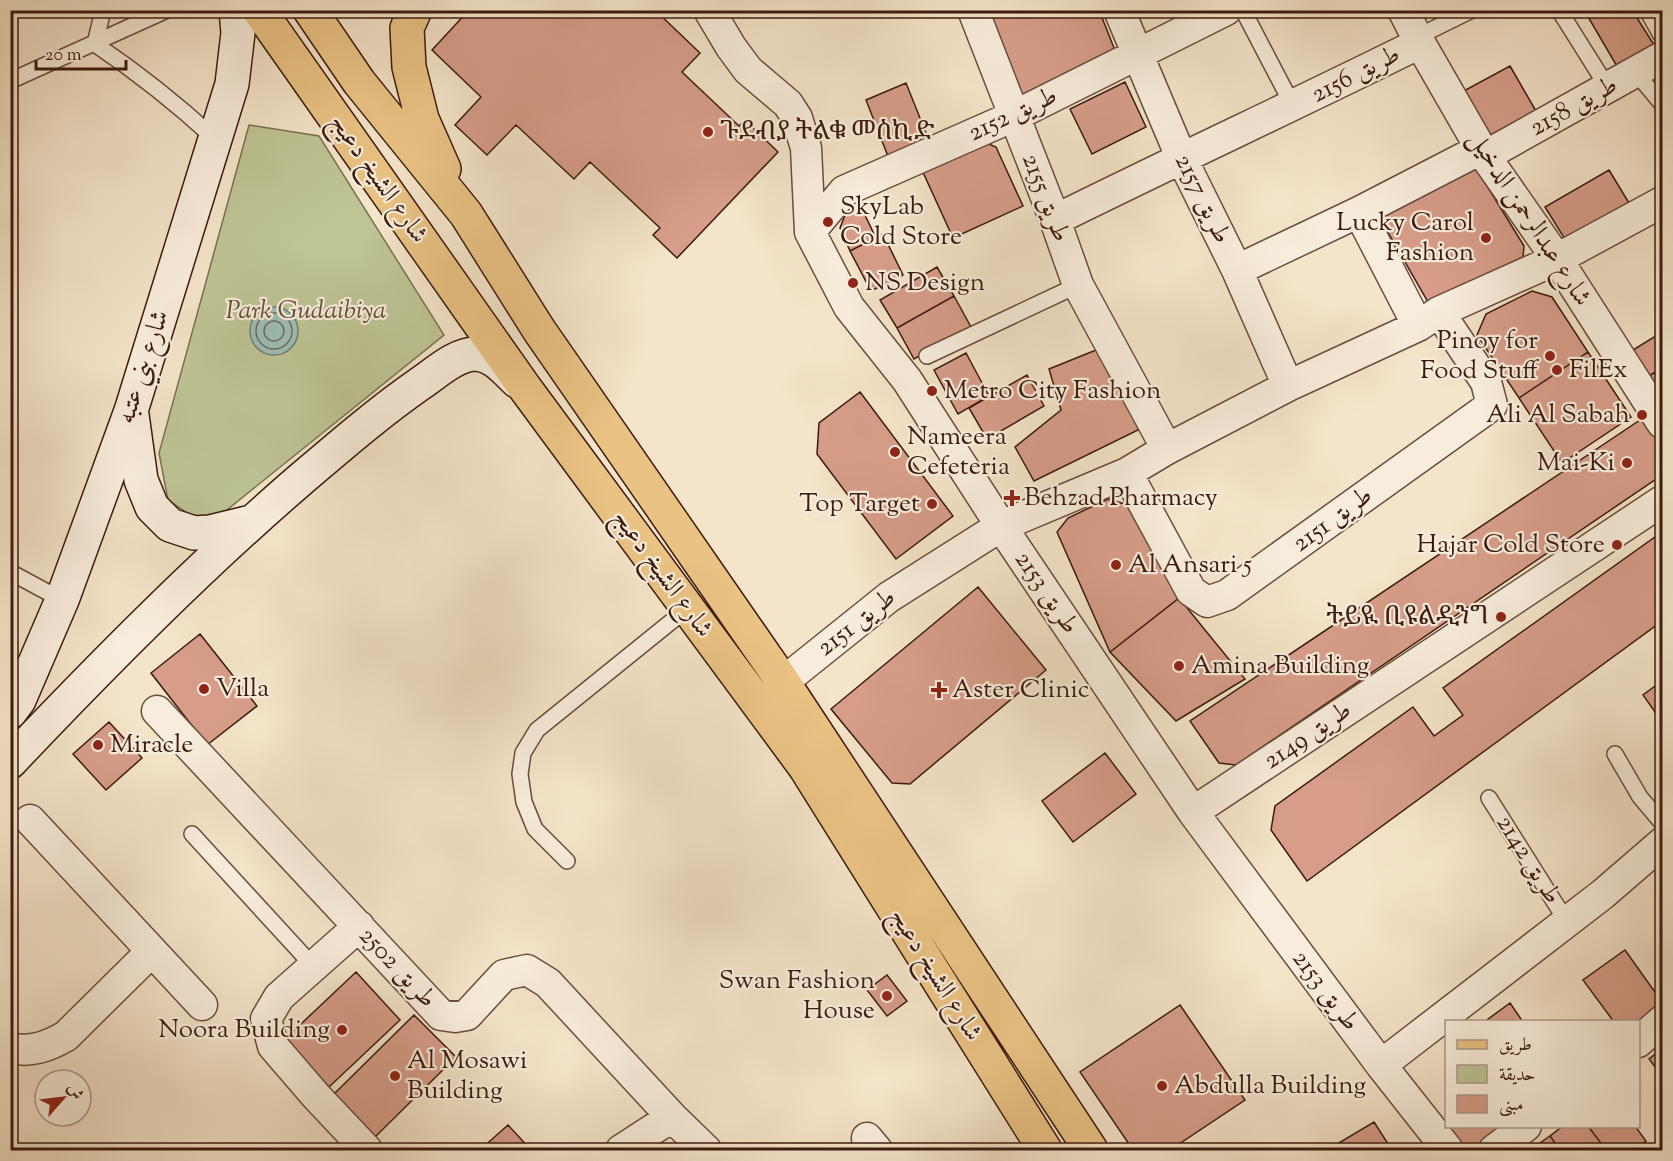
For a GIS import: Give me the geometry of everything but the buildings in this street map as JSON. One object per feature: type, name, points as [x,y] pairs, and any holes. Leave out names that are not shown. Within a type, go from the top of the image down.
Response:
[{"type":"main road","name":"شارع بني عتبه","points":[[13,702],[62,600],[131,411],[232,84],[238,33],[236,10]]},
{"type":"main road","name":"شارع الشيخ دعيج","points":[[259,10],[525,388],[805,767],[1046,1150]]},
{"type":"main road","name":"شارع الشيخ دعيج","points":[[310,10],[359,81],[466,214],[538,330],[783,682],[1091,1150]]},
{"type":"main road","points":[[415,10],[407,28],[409,67],[422,119],[466,214]]},
{"type":"main road","points":[[10,762],[101,667],[252,521],[390,405],[456,360],[476,354],[493,358],[525,388]]},
{"type":"main road","points":[[131,411],[141,480],[152,507],[170,525],[194,533],[210,532],[252,521]]},
{"type":"street","name":"طريق 2153","points":[[709,10],[748,70],[788,104],[797,118],[806,148],[810,232],[849,307],[907,380],[1001,526],[1193,812],[1381,1065],[1448,1150]]},
{"type":"street","name":"طريق 2155","points":[[973,10],[1078,285],[1167,449]]},
{"type":"street","name":"طريق 2157","points":[[1119,10],[1181,157],[1237,270],[1288,386]]},
{"type":"street","name":"طريق 2152","points":[[810,232],[844,191],[1014,116],[1226,10]]},
{"type":"street","name":"شارع عبدالرحمن الدخيل","points":[[1403,10],[1483,153],[1557,259],[1662,423]]},
{"type":"street","name":"طريق 2156","points":[[1055,220],[1181,157],[1293,106],[1418,40]]},
{"type":"street","name":"طريق 2158","points":[[1237,270],[1483,153],[1636,73],[1662,57]]},
{"type":"street","name":"طريق 2151","points":[[783,682],[889,597],[1001,526],[1127,473],[1167,449],[1288,386],[1557,259],[1662,202]]},
{"type":"street","points":[[1359,212],[1428,319]]},
{"type":"street","name":"طريق 2151","points":[[1127,473],[1191,591],[1207,602],[1227,595],[1492,405],[1486,382],[1428,319]]},
{"type":"street","name":"طريق 2149","points":[[1193,812],[1662,501]]},
{"type":"street","name":"طريق 2502","points":[[157,711],[441,1016],[467,1015],[504,975],[527,970],[548,983],[672,1117],[706,1150]]},
{"type":"street","points":[[30,820],[202,1005]]},
{"type":"street","name":"طريق 2142","points":[[1381,1065],[1603,894],[1662,843]]},
{"type":"street","points":[[359,926],[279,997],[266,1019],[273,1046],[367,1150]]},
{"type":"street","points":[[10,1048],[33,1050],[51,1045],[66,1036],[152,951]]},
{"type":"street","points":[[1640,1040],[1662,1021]]},
{"type":"street","points":[[621,1150],[672,1117]]},
{"type":"street","points":[[1494,1150],[1523,1128]]},
{"type":"lane","points":[[95,44],[103,10]]},
{"type":"lane","points":[[10,81],[167,10]]},
{"type":"lane","name":"طريق 2156","points":[[1243,10],[1293,106]]},
{"type":"lane","points":[[1418,40],[1472,10]]},
{"type":"lane","points":[[1559,10],[1608,88]]},
{"type":"lane","points":[[1647,10],[1662,37]]},
{"type":"lane","points":[[95,44],[157,89],[215,139]]},
{"type":"lane","points":[[1636,73],[1662,104]]},
{"type":"lane","points":[[927,356],[1078,285]]},
{"type":"lane","points":[[10,572],[62,600]]},
{"type":"lane","points":[[567,861],[535,829],[524,802],[520,774],[523,753],[537,730],[688,608]]},
{"type":"lane","points":[[1615,754],[1640,797],[1662,824]]},
{"type":"lane","name":"طريق 2142","points":[[1489,798],[1567,922]]},
{"type":"lane","points":[[192,834],[314,967]]},
{"type":"green space","name":"Park Gudaibiya","points":[[249,125],[319,136],[444,335],[207,526],[168,500],[159,453]]},
{"type":"water","points":[[274,307],[291,314],[298,331],[291,348],[274,355],[257,348],[250,331],[257,314]]},
{"type":"place","name":"ጉደብያ ትልቁ መስኪድ","points":[[708,132]]},
{"type":"place","name":"SkyLab Cold Store","points":[[828,222]]},
{"type":"place","name":"Lucky Carol Fashion","points":[[1486,238]]},
{"type":"place","name":"NS Design","points":[[853,283]]},
{"type":"place","name":"Pinoy for Food Stuff","points":[[1550,356]]},
{"type":"place","name":"FilEx","points":[[1557,370]]},
{"type":"place","name":"Metro City Fashion","points":[[932,391]]},
{"type":"place","name":"Ali Al Sabah","points":[[1642,415]]},
{"type":"place","name":"Nameera Cefeteria","points":[[895,452]]},
{"type":"place","name":"Mai-Ki","points":[[1627,463]]},
{"type":"place","name":"Behzad Pharmacy","points":[[1012,498]]},
{"type":"place","name":"Top Target","points":[[932,504]]},
{"type":"place","name":"Hajar Cold Store","points":[[1617,545]]},
{"type":"place","name":"Al Ansari 5","points":[[1116,565]]},
{"type":"place","name":"ትይዪ ቢዩልዲንግ","points":[[1501,617]]},
{"type":"place","name":"Amina Building","points":[[1179,666]]},
{"type":"place","name":"Villa","points":[[204,689]]},
{"type":"place","name":"Aster Clinic","points":[[939,690]]},
{"type":"place","name":"Miracle","points":[[98,745]]},
{"type":"place","name":"Swan Fashion House","points":[[887,996]]},
{"type":"place","name":"Noora Building","points":[[342,1030]]},
{"type":"place","name":"Al Mosawi Building","points":[[395,1076]]},
{"type":"place","name":"Abdulla Building","points":[[1162,1086]]}]
